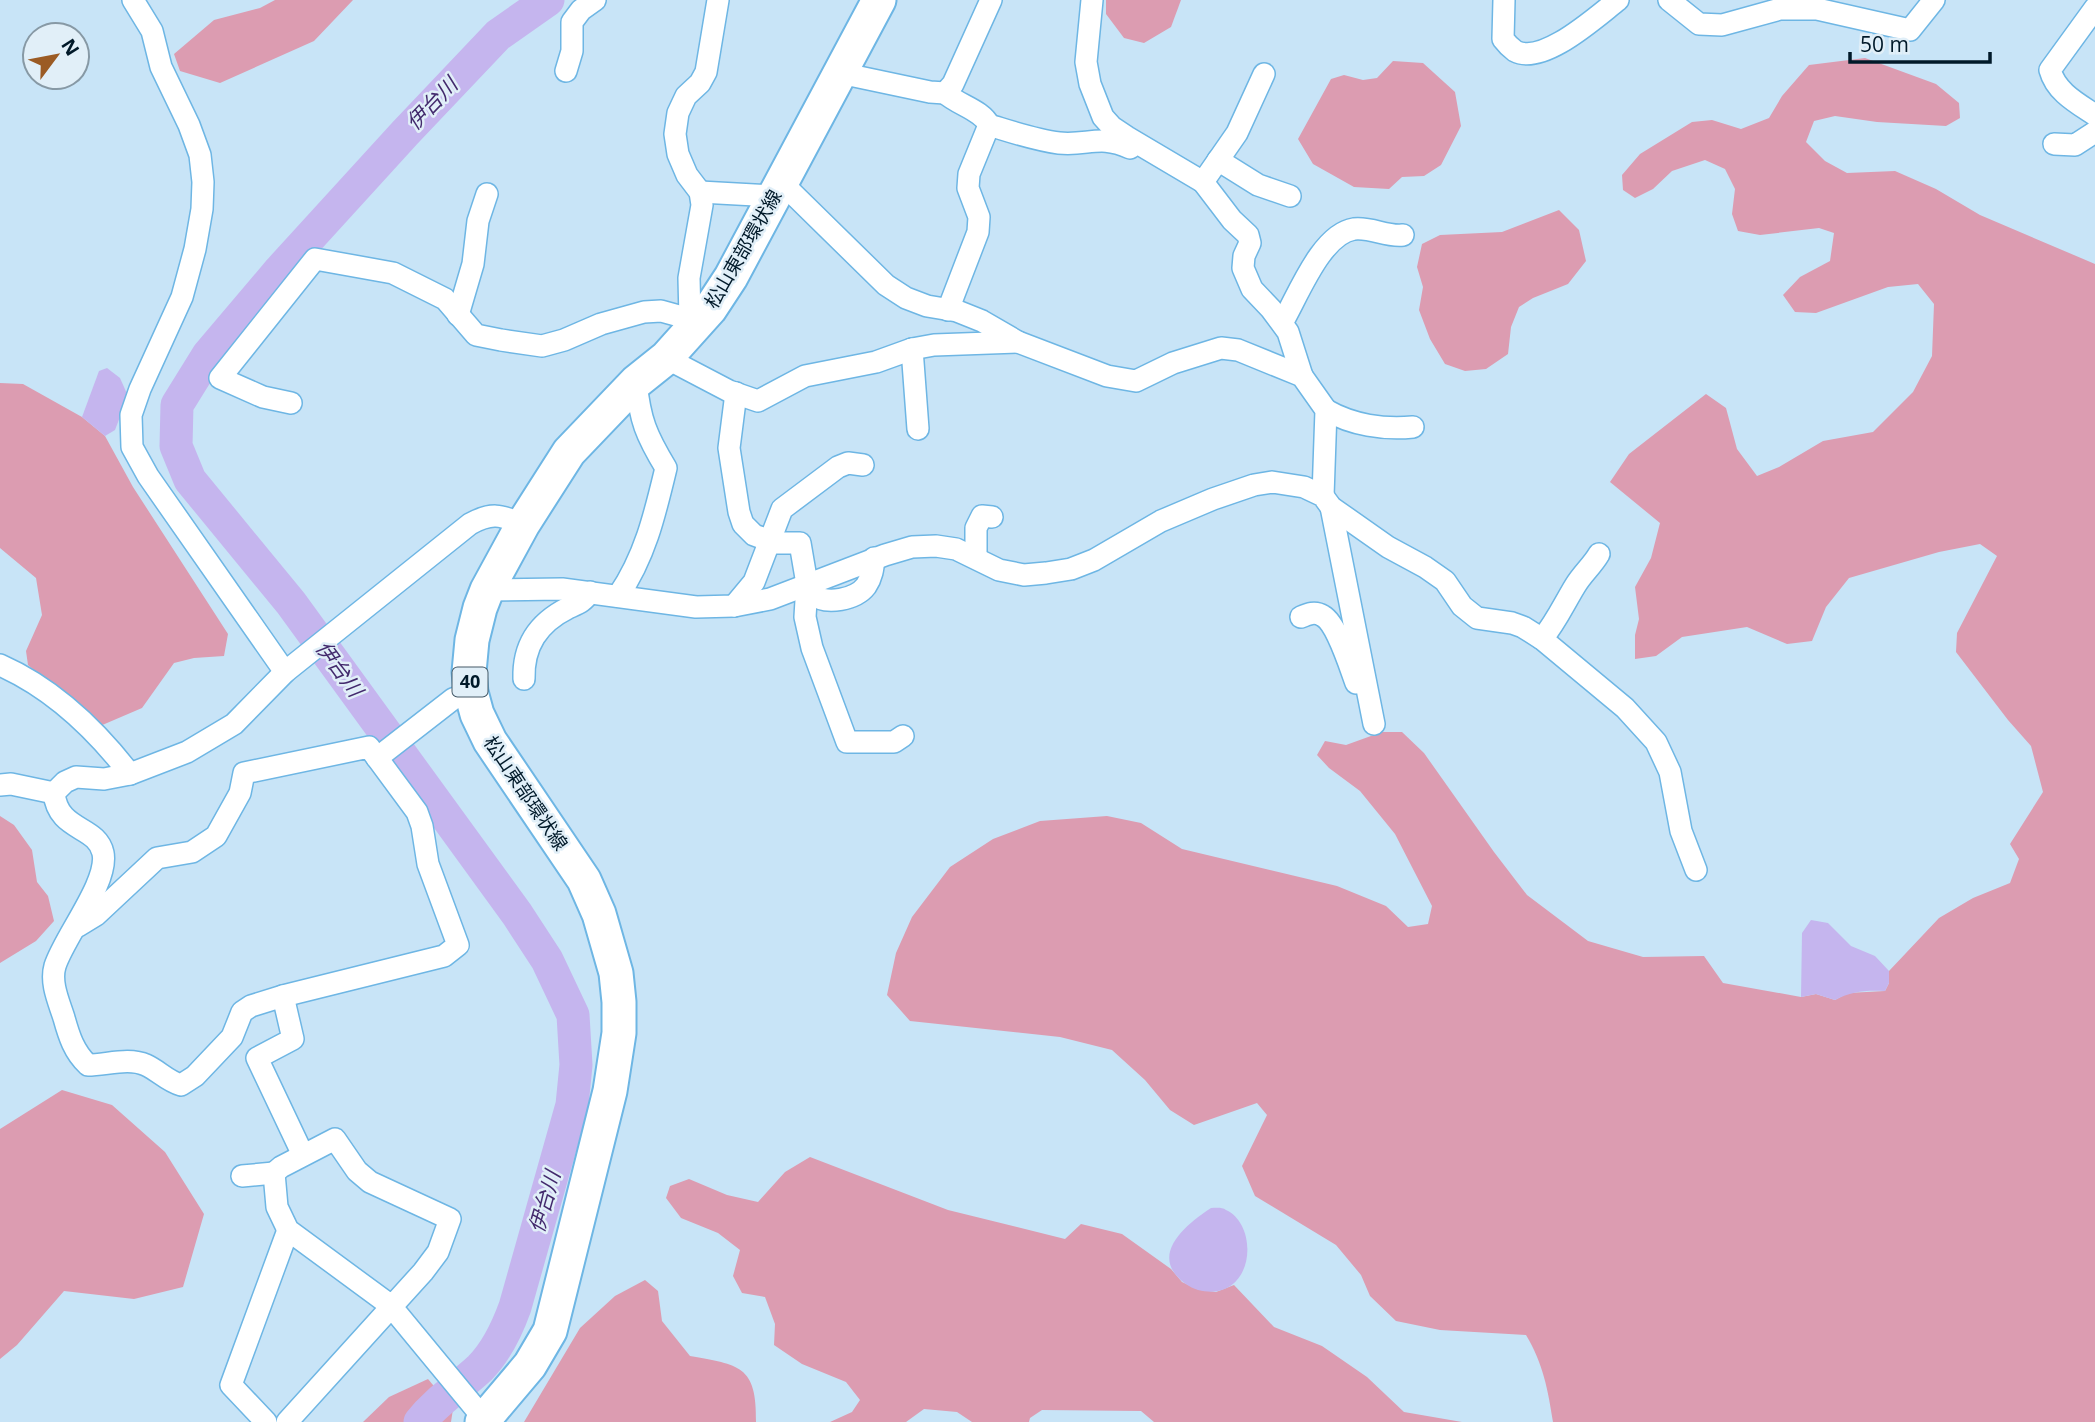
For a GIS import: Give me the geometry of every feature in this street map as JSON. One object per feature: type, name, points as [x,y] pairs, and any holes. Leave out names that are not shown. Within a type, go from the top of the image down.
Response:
[{"type":"main road","name":"松山東部環状線","points":[[478,1413],[530,1365],[550,1331],[610,1091],[619,1033],[616,973],[609,943],[584,880],[489,741],[477,714],[469,672],[472,640],[480,608],[523,524],[569,452],[636,382],[666,358],[731,277],[879,0]]},
{"type":"street","points":[[133,0],[152,31],[161,68],[189,125],[200,155],[203,182],[202,209],[195,249],[182,297],[140,388],[131,415],[132,447],[148,476],[285,672]]},
{"type":"street","points":[[566,71],[572,51],[572,22],[581,10],[595,0]]},
{"type":"street","points":[[291,403],[263,397],[220,378],[315,259],[393,273],[445,299],[476,335],[542,345],[644,312],[661,311],[693,321],[689,278],[702,205],[700,192],[687,175],[678,154],[675,134],[678,113],[686,96],[706,72],[718,0]]},
{"type":"street","points":[[945,93],[953,84],[991,0]]},
{"type":"street","points":[[1092,0],[1086,62],[1096,102],[1103,117],[1112,127],[1203,182],[1220,206],[1248,235],[1250,243],[1244,256],[1243,268],[1252,289],[1282,323],[1297,353],[1302,376],[1326,411],[1360,424],[1394,429],[1413,427]]},
{"type":"street","points":[[1504,0],[1503,39],[1515,51],[1529,54],[1558,45],[1618,0]]},
{"type":"street","points":[[1669,0],[1699,24],[1722,25],[1783,4],[1910,30],[1934,0]]},
{"type":"street","points":[[2095,8],[2050,70],[2053,82],[2095,115]]},
{"type":"street","points":[[840,74],[945,93],[955,103],[985,117],[989,125],[1041,140],[1063,143],[1105,140],[1114,141],[1141,153],[1150,151]]},
{"type":"street","points":[[1203,182],[1237,133],[1264,74]]},
{"type":"street","points":[[948,310],[978,232],[979,217],[968,188],[969,174],[989,125]]},
{"type":"street","points":[[2054,144],[2075,145],[2095,132]]},
{"type":"street","points":[[1218,160],[1258,185],[1290,196]]},
{"type":"street","points":[[700,192],[778,189],[886,285],[906,298],[982,321],[1018,342],[1107,376],[1136,381],[1173,363],[1221,348],[1238,350],[1302,376]]},
{"type":"street","points":[[458,315],[473,264],[478,221],[487,194]]},
{"type":"street","points":[[1282,323],[1323,249],[1339,234],[1354,229],[1368,229],[1390,236],[1403,234]]},
{"type":"street","points":[[666,358],[758,401],[804,376],[876,362],[912,349],[934,345],[1018,342]]},
{"type":"street","points":[[912,349],[918,429]]},
{"type":"street","points":[[618,596],[632,576],[650,534],[666,468],[647,436],[639,413],[636,382]]},
{"type":"street","points":[[736,393],[729,447],[739,512],[743,524],[754,535],[776,543],[800,542],[807,584],[805,617],[812,648],[847,742],[894,742],[903,736]]},
{"type":"street","points":[[1301,617],[1313,612],[1324,616],[1331,624],[1372,716],[1327,501],[1326,411]]},
{"type":"street","points":[[734,606],[754,582],[782,509],[838,467],[848,463],[863,465]]},
{"type":"street","points":[[487,590],[562,589],[695,607],[734,606],[770,599],[874,558],[912,547],[936,546],[956,549],[999,570],[1024,575],[1071,569],[1094,560],[1161,522],[1213,499],[1254,485],[1287,483],[1304,487],[1388,547],[1425,566],[1445,581],[1462,606],[1477,618],[1513,623],[1542,639],[1625,708],[1656,742],[1670,772],[1681,831],[1696,870]]},
{"type":"street","points":[[54,793],[65,782],[76,777],[104,779],[130,774],[187,752],[234,724],[285,672],[470,524],[486,516],[503,516],[523,524]]},
{"type":"street","points":[[976,558],[976,528],[982,516],[992,517]]},
{"type":"street","points":[[1542,639],[1558,619],[1577,583],[1590,570],[1599,554]]},
{"type":"street","points":[[524,679],[525,653],[536,634],[556,615],[583,602],[590,592]]},
{"type":"street","points":[[0,665],[17,673],[75,714],[109,747],[130,774]]},
{"type":"street","points":[[379,756],[453,698],[471,692]]},
{"type":"street","points":[[54,793],[61,815],[88,833],[103,853],[102,866],[91,898],[74,929],[55,967],[54,984],[69,1038],[79,1056],[88,1065],[131,1062],[145,1065],[171,1082],[181,1085],[195,1076],[232,1037],[242,1012],[251,1006],[444,956],[458,945],[428,864],[422,825],[379,756],[369,747],[244,773],[240,793],[216,836],[192,852],[157,858],[96,915],[74,929]]},
{"type":"street","points":[[0,785],[11,784],[54,793]]},
{"type":"street","points":[[282,996],[293,1040],[257,1058],[303,1156]]},
{"type":"street","points":[[242,1175],[274,1174],[281,1167],[335,1139],[357,1171],[370,1182],[450,1219],[438,1252],[423,1272],[390,1305],[287,1422]]},
{"type":"street","points":[[274,1174],[277,1207],[288,1230],[390,1305],[478,1413]]},
{"type":"street","points":[[266,1422],[230,1385],[288,1230]]},
{"type":"shaded area","points":[[275,0],[353,0],[314,41],[220,83],[180,71],[174,54],[214,20],[260,8]]},
{"type":"shaded area","points":[[1106,0],[1181,0],[1171,27],[1144,43],[1124,38],[1106,14]]},
{"type":"shaded area","points":[[1865,58],[1936,84],[1959,103],[1960,118],[1946,126],[1877,122],[1835,116],[1814,121],[1806,142],[1825,161],[1847,173],[1895,171],[1936,189],[1980,215],[2095,264],[2095,1422],[1553,1422],[1544,1377],[1526,1335],[1440,1330],[1396,1321],[1370,1296],[1361,1275],[1336,1245],[1255,1196],[1242,1166],[1267,1115],[1257,1103],[1194,1125],[1170,1110],[1145,1080],[1112,1050],[1060,1037],[910,1021],[887,995],[896,953],[912,917],[950,867],[993,839],[1040,821],[1107,816],[1141,823],[1182,849],[1337,886],[1386,906],[1408,927],[1428,924],[1432,906],[1395,834],[1360,791],[1329,768],[1317,755],[1325,741],[1346,745],[1382,732],[1402,732],[1424,753],[1527,895],[1588,941],[1643,957],[1704,956],[1723,983],[1801,997],[1816,994],[1835,1000],[1848,993],[1885,991],[1889,983],[1889,971],[1939,918],[1973,898],[2010,883],[2019,859],[2010,844],[2043,792],[2031,746],[1956,652],[1957,633],[1997,556],[1980,544],[1939,552],[1849,578],[1826,607],[1812,641],[1787,644],[1747,627],[1682,637],[1656,656],[1635,659],[1635,635],[1639,619],[1635,587],[1651,558],[1660,523],[1610,482],[1629,454],[1706,394],[1726,408],[1737,449],[1757,476],[1779,467],[1823,441],[1873,432],[1913,392],[1932,356],[1934,304],[1918,284],[1888,287],[1816,313],[1795,312],[1783,295],[1800,277],[1830,261],[1834,233],[1819,228],[1760,235],[1738,231],[1732,214],[1735,189],[1725,169],[1705,160],[1672,171],[1653,189],[1635,198],[1623,190],[1622,175],[1640,154],[1692,122],[1712,120],[1741,129],[1769,118],[1782,96],[1809,65]]},
{"type":"shaded area","points":[[1393,61],[1423,63],[1455,92],[1461,126],[1441,165],[1424,176],[1402,177],[1389,189],[1354,187],[1313,164],[1298,139],[1331,79],[1344,75],[1363,80],[1377,78]]},
{"type":"shaded area","points":[[1559,210],[1579,230],[1586,261],[1568,284],[1533,298],[1519,307],[1511,327],[1508,354],[1486,369],[1465,371],[1445,364],[1430,339],[1419,310],[1423,287],[1417,267],[1422,244],[1440,235],[1502,232]]},
{"type":"shaded area","points":[[107,368],[120,378],[128,396],[115,430],[105,436],[82,417],[99,371]]},
{"type":"shaded area","points":[[0,383],[23,384],[82,417],[105,436],[133,487],[228,634],[224,656],[194,658],[174,663],[142,708],[100,726],[28,665],[26,651],[42,615],[36,578],[0,548]]},
{"type":"shaded area","points":[[0,816],[14,825],[32,850],[37,882],[48,896],[54,921],[36,941],[0,963]]},
{"type":"shaded area","points":[[1811,920],[1828,923],[1851,946],[1875,956],[1889,971],[1889,983],[1885,991],[1859,992],[1835,1000],[1816,994],[1801,997],[1802,933]]},
{"type":"shaded area","points":[[62,1090],[112,1105],[165,1152],[204,1214],[183,1287],[134,1299],[64,1291],[17,1345],[0,1359],[0,1129]]},
{"type":"shaded area","points":[[810,1157],[948,1210],[1065,1239],[1081,1224],[1122,1234],[1171,1269],[1182,1282],[1197,1289],[1216,1292],[1234,1285],[1274,1327],[1322,1346],[1367,1377],[1404,1412],[1462,1422],[1154,1422],[1141,1411],[1042,1410],[1030,1418],[1029,1422],[972,1422],[957,1412],[924,1409],[906,1422],[830,1422],[852,1412],[860,1400],[846,1382],[802,1364],[774,1345],[775,1324],[765,1297],[742,1293],[733,1276],[740,1250],[718,1233],[681,1218],[666,1198],[670,1186],[689,1179],[727,1195],[758,1202],[785,1172]]},
{"type":"shaded area","points":[[1211,1208],[1224,1209],[1237,1219],[1244,1231],[1247,1246],[1241,1275],[1231,1286],[1217,1291],[1198,1290],[1183,1282],[1170,1265],[1169,1255],[1185,1228]]},
{"type":"shaded area","points":[[645,1280],[658,1291],[662,1321],[690,1356],[733,1366],[748,1378],[753,1389],[756,1422],[524,1422],[580,1328],[615,1296]]},
{"type":"shaded area","points":[[428,1379],[453,1409],[451,1422],[363,1422],[389,1397]]},
{"type":"waterway","name":"伊台川","points":[[420,1422],[486,1361],[509,1323],[572,1105],[576,1065],[573,1015],[547,960],[517,914],[291,603],[190,480],[176,446],[177,405],[208,355],[280,270],[405,133],[498,35],[548,0]]}]
